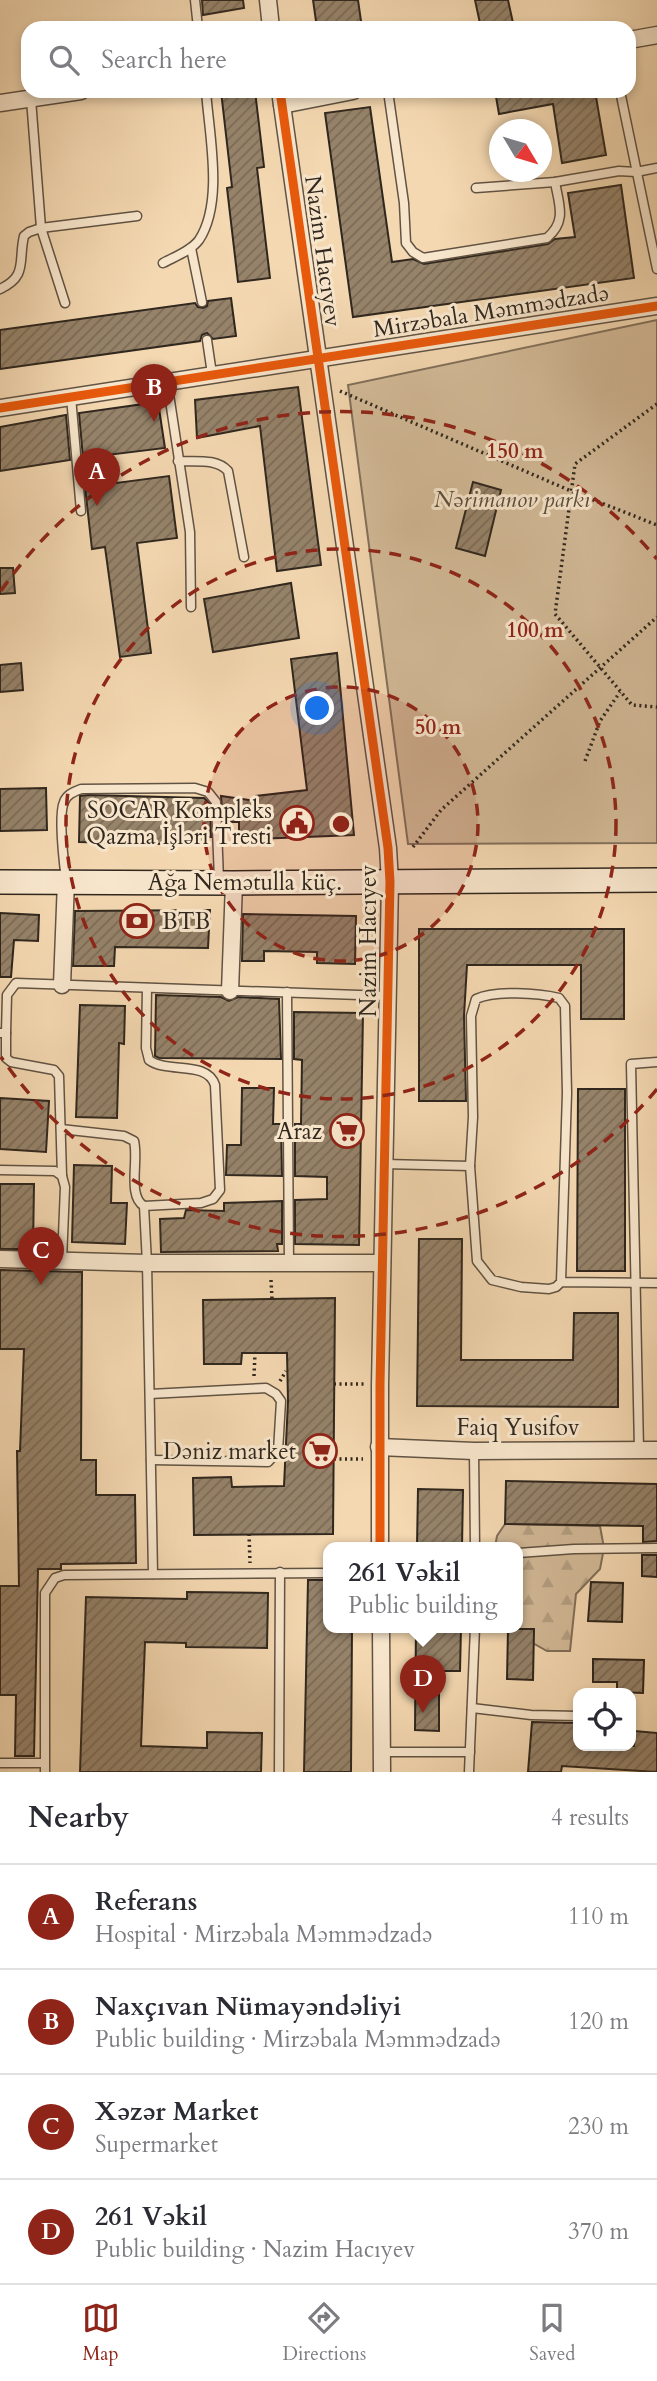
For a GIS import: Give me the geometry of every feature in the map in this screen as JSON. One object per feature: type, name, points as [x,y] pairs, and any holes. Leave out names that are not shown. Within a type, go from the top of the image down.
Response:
[{"type":"street","points":[[268,0],[270,21]]},
{"type":"street","points":[[636,39],[657,35]]},
{"type":"street","points":[[0,103],[37,98]]},
{"type":"street","name":"Nazim Hacıyev","points":[[281,98],[388,848],[390,882],[380,1385],[380,1542]]},
{"type":"street","name":"Mirzəbala Məmmədzadə","points":[[0,408],[657,306]]},
{"type":"street","name":"Ağa Nemətulla küç.","points":[[0,881],[226,883],[657,880]]},
{"type":"street","points":[[62,985],[66,881]]},
{"type":"street","points":[[226,883],[230,991]]},
{"type":"street","points":[[0,1259],[147,1263],[382,1263]]},
{"type":"street","name":"Faiq Yusifov","points":[[379,1453],[657,1450]]},
{"type":"street","points":[[381,1633],[382,1772]]},
{"type":"lane","points":[[195,0],[197,21]]},
{"type":"lane","points":[[163,263],[191,248],[199,240],[214,198],[207,98]]},
{"type":"lane","points":[[389,98],[404,203],[406,243],[413,252],[423,258],[547,238],[556,230],[561,217],[555,182]]},
{"type":"lane","points":[[621,98],[657,269]]},
{"type":"lane","points":[[31,99],[41,228],[65,303]]},
{"type":"lane","points":[[476,188],[555,182],[619,171],[636,172],[657,168]]},
{"type":"lane","points":[[0,289],[16,279],[20,272],[24,236],[29,232],[41,228],[137,216]]},
{"type":"lane","points":[[191,248],[202,302]]},
{"type":"lane","points":[[207,340],[212,374]]},
{"type":"lane","points":[[167,381],[190,531],[191,607]]},
{"type":"lane","points":[[71,397],[81,511]]},
{"type":"lane","points":[[178,461],[212,462],[222,464],[228,471],[244,557]]},
{"type":"lane","points":[[66,881],[63,804],[70,793],[81,789],[195,788],[208,792],[216,802],[226,883]]},
{"type":"lane","points":[[62,1260],[65,1187],[62,1176],[59,1076],[54,1070],[11,1062],[6,1058],[3,1033],[10,988],[16,984],[387,996]]},
{"type":"lane","points":[[61,1129],[124,1136],[134,1141],[137,1154],[134,1194],[137,1202],[144,1206],[201,1203],[213,1199],[220,1190],[215,1086],[212,1077],[205,1072],[158,1066],[149,1060],[146,1048],[147,988]]},
{"type":"lane","points":[[287,992],[289,1263]]},
{"type":"lane","points":[[487,994],[548,995],[559,998],[565,1006],[566,1015],[567,1093],[561,1282],[556,1287],[521,1287],[492,1280],[485,1273],[477,1261],[470,1166],[473,1116],[471,1016],[476,999],[487,994]]},
{"type":"lane","points":[[639,1450],[631,1064],[657,1062]]},
{"type":"lane","points":[[384,1164],[470,1166]]},
{"type":"lane","points":[[0,1170],[55,1171],[62,1176]]},
{"type":"lane","points":[[144,1206],[153,1574]]},
{"type":"lane","points":[[561,1282],[657,1283]]},
{"type":"lane","points":[[150,1394],[266,1388],[281,1401],[278,1451],[269,1462],[262,1464],[151,1460]]},
{"type":"lane","points":[[474,1451],[475,1542]]},
{"type":"lane","points":[[523,1553],[657,1548]]},
{"type":"lane","points":[[279,1772],[280,1572]]},
{"type":"lane","points":[[0,1763],[44,1768],[45,1593],[55,1578],[64,1575],[323,1573]]},
{"type":"lane","points":[[469,1772],[475,1633]]},
{"type":"lane","points":[[472,1708],[531,1715],[573,1716]]},
{"type":"lane","points":[[382,1752],[470,1752]]},
{"type":"path","points":[[321,383],[657,525]]},
{"type":"path","points":[[657,404],[575,464],[555,614],[632,705],[657,707]]},
{"type":"path","points":[[413,848],[441,810],[657,617]]},
{"type":"path","points":[[585,761],[600,721],[620,692]]},
{"type":"path","points":[[254,1353],[254,1389]]},
{"type":"path","points":[[334,1384],[380,1385]]},
{"type":"path","points":[[334,1459],[379,1453]]},
{"type":"path","points":[[249,1534],[250,1572]]},
{"type":"green space","name":"Nərimanov parkı","points":[[657,320],[657,843],[408,844],[348,385]]},
{"type":"green space","points":[[505,1524],[600,1526],[604,1548],[600,1569],[576,1594],[570,1651],[547,1651],[515,1633],[523,1633],[523,1542],[496,1542]]},
{"type":"building","points":[[202,0],[243,0],[244,8],[203,15]]},
{"type":"building","points":[[313,0],[358,0],[361,21],[316,21]]},
{"type":"building","points":[[475,0],[508,0],[513,21],[480,21]]},
{"type":"building","points":[[222,98],[256,98],[264,167],[257,168],[270,278],[238,282],[227,188],[232,187]]},
{"type":"building","points":[[496,98],[596,98],[606,155],[562,163],[553,104],[499,114]]},
{"type":"building","points":[[370,107],[392,262],[413,259],[424,264],[548,244],[555,239],[575,237],[568,193],[621,185],[634,278],[353,317],[325,113]]},
{"type":"building","points":[[231,298],[236,336],[213,339],[207,333],[202,335],[200,341],[0,369],[0,330],[195,303],[203,308],[208,301]]},
{"type":"building","points":[[298,387],[321,565],[277,571],[260,426],[197,438],[195,400]]},
{"type":"building","points":[[158,402],[165,448],[83,458],[79,413]]},
{"type":"building","points":[[66,415],[70,460],[0,471],[0,427]]},
{"type":"building","points":[[169,476],[177,538],[137,543],[151,653],[120,657],[105,547],[92,549],[85,487]]},
{"type":"building","points":[[473,482],[501,490],[485,556],[456,548]]},
{"type":"building","points":[[0,568],[13,568],[15,593],[0,594]]},
{"type":"building","points":[[291,583],[299,638],[213,652],[204,599]]},
{"type":"building","points":[[337,653],[354,835],[257,839],[257,836],[239,836],[239,822],[223,822],[221,796],[256,801],[256,796],[307,790],[291,659]]},
{"type":"building","points":[[21,663],[23,690],[0,692],[0,665]]},
{"type":"building","points":[[46,788],[47,830],[0,831],[0,789]]},
{"type":"building","points":[[80,796],[204,798],[210,804],[211,837],[208,837],[208,845],[79,842]]},
{"type":"building","points":[[210,910],[208,948],[115,947],[114,966],[73,966],[75,911]]},
{"type":"building","points":[[0,913],[39,915],[38,941],[14,940],[11,977],[0,977]]},
{"type":"building","points":[[243,914],[356,916],[355,964],[317,963],[317,952],[264,951],[264,961],[242,961]]},
{"type":"building","points":[[419,929],[624,929],[624,1019],[581,1019],[581,965],[467,965],[464,1016],[466,1101],[419,1101]]},
{"type":"building","points":[[156,995],[221,997],[229,1001],[238,997],[279,999],[281,1059],[155,1056]]},
{"type":"building","points":[[80,1005],[125,1006],[124,1044],[119,1043],[117,1118],[76,1117]]},
{"type":"building","points":[[294,1012],[363,1013],[359,1245],[295,1244],[295,1200],[327,1199],[327,1177],[295,1176],[295,1124],[301,1124],[302,1060],[294,1059]]},
{"type":"building","points":[[242,1088],[274,1088],[273,1124],[281,1124],[282,1176],[226,1175],[227,1145],[241,1145]]},
{"type":"building","points":[[578,1089],[625,1089],[625,1271],[577,1271]]},
{"type":"building","points":[[0,1098],[49,1101],[46,1152],[0,1149]]},
{"type":"building","points":[[74,1165],[112,1166],[111,1203],[127,1203],[125,1244],[72,1242]]},
{"type":"building","points":[[0,1184],[34,1184],[33,1249],[0,1249]]},
{"type":"building","points":[[282,1201],[282,1244],[277,1244],[278,1251],[161,1252],[160,1219],[184,1218],[186,1210],[224,1211],[224,1203]]},
{"type":"building","points":[[419,1239],[462,1239],[461,1360],[573,1360],[574,1313],[618,1313],[618,1407],[417,1406]]},
{"type":"building","points":[[0,1270],[82,1272],[81,1460],[96,1460],[96,1495],[135,1495],[136,1563],[61,1564],[61,1569],[38,1569],[34,1756],[15,1756],[16,1695],[0,1695],[0,1586],[19,1586],[17,1451],[20,1451],[24,1349],[0,1349]]},
{"type":"building","points":[[335,1298],[333,1534],[194,1535],[193,1478],[231,1477],[232,1487],[284,1486],[288,1401],[287,1353],[242,1353],[241,1364],[204,1364],[203,1300]]},
{"type":"building","points":[[506,1481],[657,1484],[657,1541],[643,1542],[643,1526],[505,1524]]},
{"type":"building","points":[[418,1489],[463,1490],[462,1542],[417,1542]]},
{"type":"building","points":[[642,1555],[657,1555],[657,1577],[642,1576]]},
{"type":"building","points":[[308,1580],[323,1580],[323,1633],[352,1633],[351,1772],[304,1772]]},
{"type":"building","points":[[591,1582],[623,1583],[622,1622],[588,1621]]},
{"type":"building","points":[[187,1592],[268,1593],[267,1648],[186,1647],[186,1643],[145,1642],[141,1746],[207,1748],[207,1732],[262,1733],[261,1772],[80,1772],[86,1597],[187,1599]]},
{"type":"building","points":[[523,1629],[534,1629],[533,1680],[507,1679],[508,1633],[523,1633]]},
{"type":"building","points":[[416,1633],[461,1633],[460,1671],[439,1671],[439,1731],[415,1730]]},
{"type":"building","points":[[593,1659],[644,1660],[643,1693],[636,1693],[636,1688],[617,1688],[617,1682],[593,1682]]},
{"type":"building","points":[[532,1722],[573,1723],[573,1751],[636,1751],[636,1731],[657,1733],[657,1772],[562,1766],[561,1772],[528,1772]]},
{"type":"cycle path","points":[[281,98],[388,848],[390,882],[380,1385],[380,1542]]},
{"type":"cycle path","points":[[0,408],[657,306]]},
{"type":"place","name":"Naxçıvan Nümayəndəliyi","points":[[154,422]]},
{"type":"place","name":"Referans","points":[[97,506]]},
{"type":"place","name":"SOCAR Kompleks Qazma İşləri Tresti","points":[[297,823]]},
{"type":"place","name":"BTB","points":[[137,921]]},
{"type":"place","name":"Araz","points":[[347,1131]]},
{"type":"place","name":"Xəzər Market","points":[[41,1285]]},
{"type":"place","name":"Dəniz market","points":[[320,1451]]},
{"type":"place","name":"261 Vəkil","points":[[423,1713]]}]
